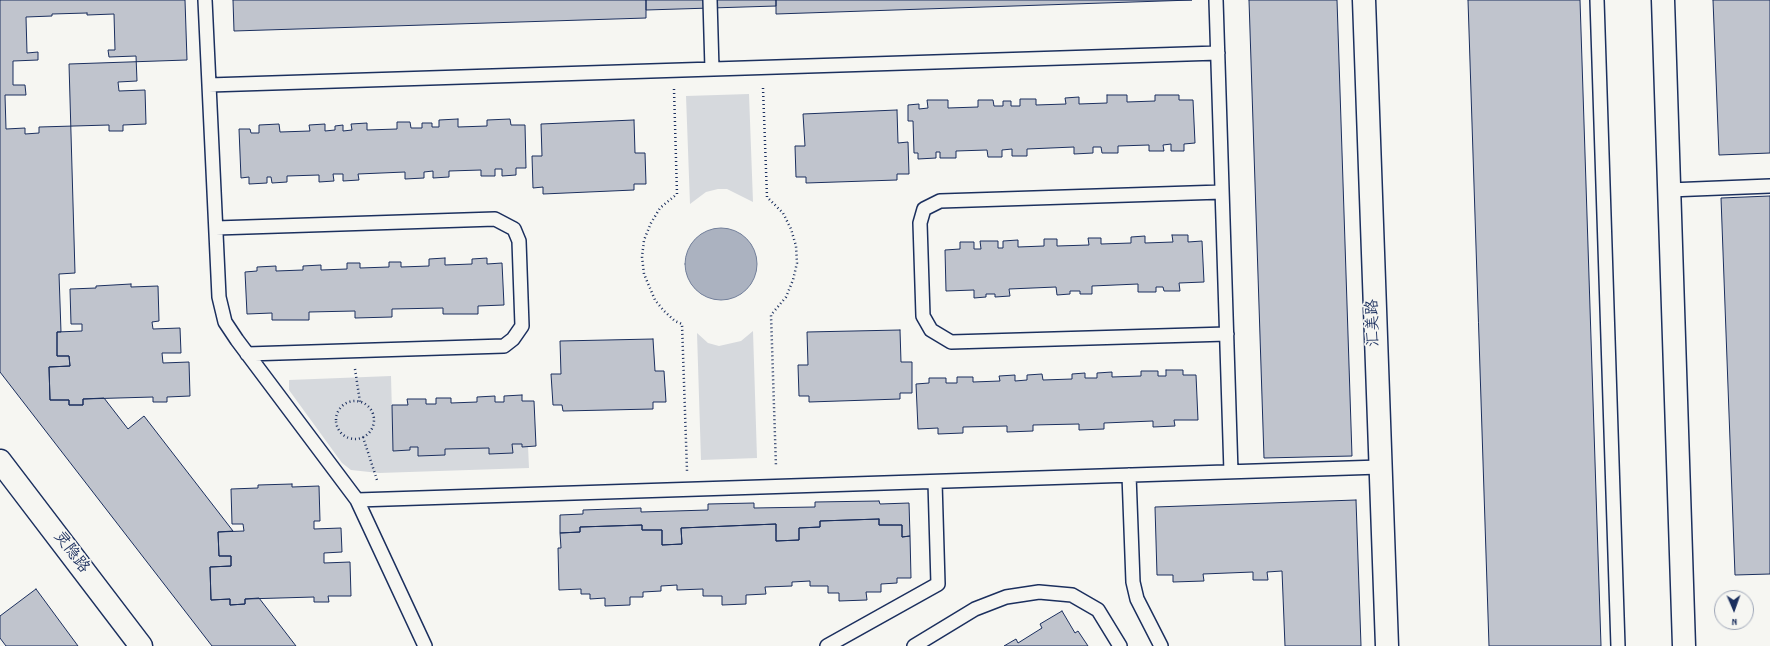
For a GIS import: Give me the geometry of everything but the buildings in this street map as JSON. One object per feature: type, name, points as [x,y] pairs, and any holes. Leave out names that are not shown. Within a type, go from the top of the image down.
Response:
[{"type":"street","name":"汇美路","points":[[1364,0],[1387,646]]},
{"type":"street","points":[[1663,0],[1684,646]]},
{"type":"street","name":"灵隐路","points":[[0,461],[141,646]]},
{"type":"lane","points":[[205,0],[219,297],[225,322],[247,354],[357,500],[425,646]]},
{"type":"lane","points":[[710,0],[712,69]]},
{"type":"lane","points":[[1216,0],[1231,472]]},
{"type":"lane","points":[[1597,0],[1618,646]]},
{"type":"lane","points":[[209,85],[1218,53]]},
{"type":"lane","points":[[1669,190],[1770,186]]},
{"type":"lane","points":[[1222,192],[940,201],[924,209],[920,223],[923,316],[931,330],[951,342],[1227,334]]},
{"type":"lane","points":[[216,228],[495,219],[514,229],[519,241],[522,326],[513,339],[504,346],[247,354]]},
{"type":"lane","points":[[357,500],[1380,467]]},
{"type":"lane","points":[[1129,475],[1133,582],[1137,599],[1161,646]]},
{"type":"lane","points":[[827,646],[938,584],[935,482]]},
{"type":"lane","points":[[914,646],[975,609],[1006,597],[1039,592],[1072,595],[1098,610],[1120,646]]},
{"type":"path","points":[[762,67],[767,197],[783,213],[791,229],[796,246],[797,263],[794,280],[786,297],[771,315],[777,487]]},
{"type":"path","points":[[673,70],[677,194],[660,208],[651,223],[644,240],[642,257],[644,274],[655,300],[675,321],[682,324],[688,489]]},
{"type":"path","points":[[351,350],[360,402]]},
{"type":"path","points":[[355,401],[364,403],[372,410],[374,420],[372,428],[368,434],[363,437],[360,439],[351,439],[340,432],[336,420],[338,410],[345,403],[355,401]]},
{"type":"path","points":[[363,437],[383,500]]},
{"type":"shaded area","points":[[749,94],[753,202],[727,189],[718,189],[706,192],[690,204],[686,96]]},
{"type":"shaded area","points":[[721,228],[741,234],[751,244],[757,264],[751,284],[741,294],[721,300],[701,294],[691,284],[685,264],[691,244],[701,234]]},
{"type":"shaded area","points":[[753,331],[757,458],[701,460],[697,333],[708,343],[719,346],[741,341]]},
{"type":"shaded area","points":[[391,376],[393,451],[410,450],[410,447],[418,447],[419,456],[445,455],[445,449],[489,448],[489,454],[512,453],[512,444],[522,444],[522,447],[528,446],[529,468],[379,473],[351,470],[342,463],[289,390],[289,380]]}]
